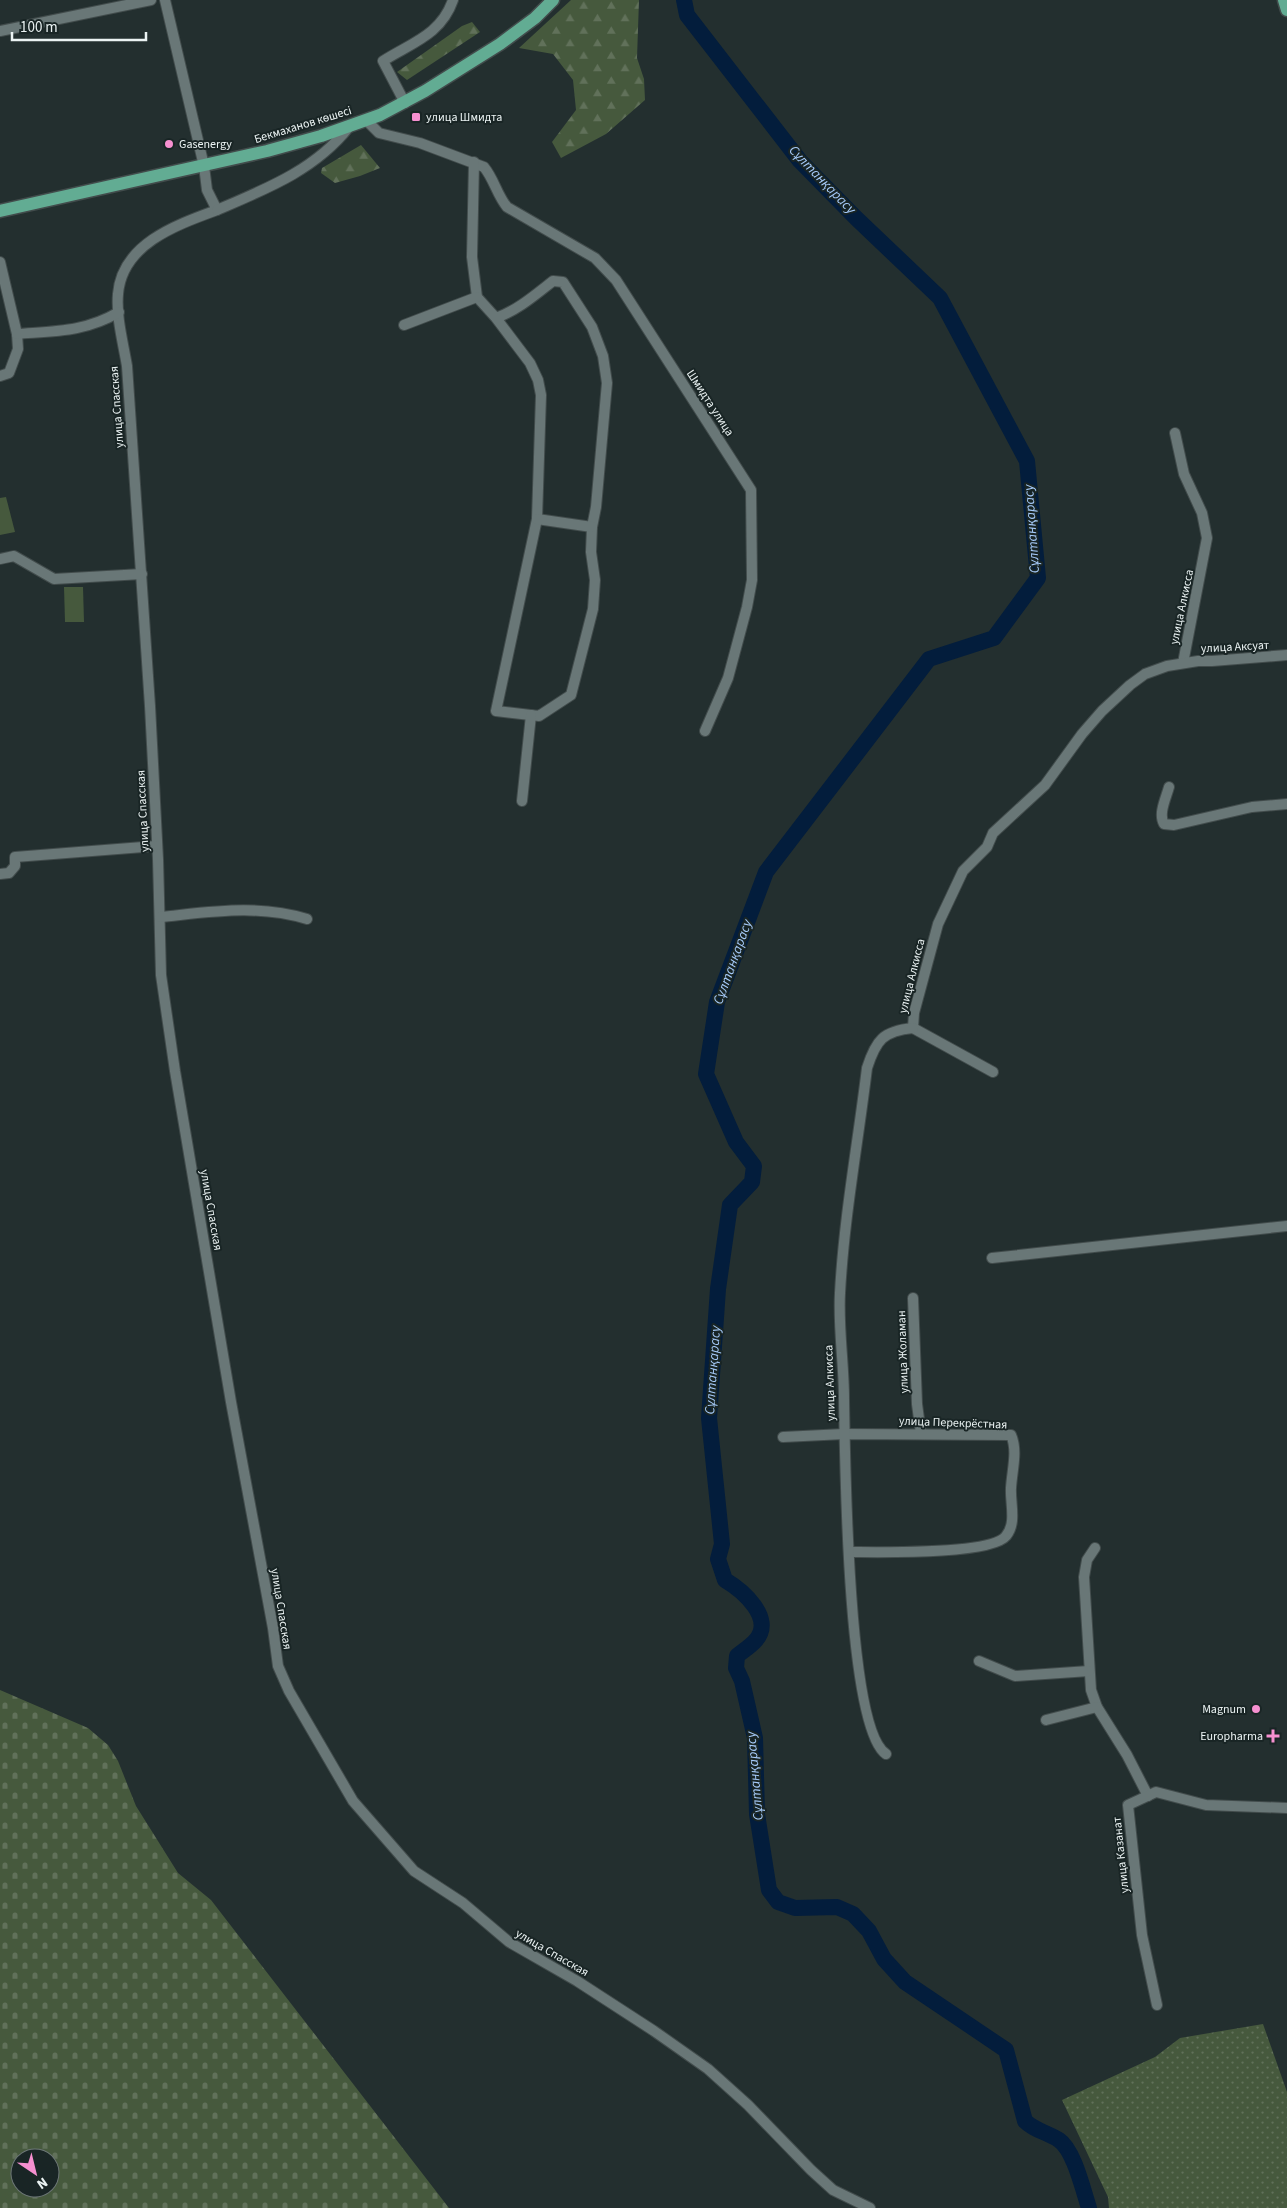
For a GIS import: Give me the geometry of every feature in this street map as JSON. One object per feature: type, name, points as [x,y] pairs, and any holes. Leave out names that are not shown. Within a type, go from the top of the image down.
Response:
[{"type":"main road","name":"Бекмаханов көшесі","points":[[0,211],[267,151],[349,127],[405,103],[500,44],[535,18],[553,0]]},
{"type":"main road","points":[[1284,0],[1287,10]]},
{"type":"street","points":[[0,32],[152,0]]},
{"type":"street","points":[[165,0],[204,166],[207,190],[217,210]]},
{"type":"street","points":[[405,103],[383,61],[436,30],[450,9],[453,0]]},
{"type":"street","points":[[366,120],[378,133],[420,142],[474,162],[472,257],[477,297],[496,318],[530,363],[538,380],[541,396],[537,519],[496,711],[539,716],[571,695],[593,609],[595,580],[591,552],[592,527],[596,507],[607,383],[603,356],[592,327],[563,282],[553,281],[525,302],[496,318]]},
{"type":"street","name":"улица Спасская","points":[[349,127],[336,142],[302,169],[279,184],[195,218],[154,239],[137,251],[128,262],[118,293],[127,366],[142,574],[160,917],[161,975],[247,1495],[273,1628],[278,1666],[289,1691],[353,1801],[414,1871],[463,1903],[509,1942],[585,1986],[708,2069],[754,2111],[833,2190],[870,2208]]},
{"type":"street","name":"Шмидта улица","points":[[474,162],[489,173],[498,196],[507,207],[564,238],[595,258],[616,280],[751,490],[752,580],[747,607],[728,678],[706,731]]},
{"type":"street","points":[[0,262],[17,334],[18,349],[5,375]]},
{"type":"street","points":[[404,325],[477,297]]},
{"type":"street","points":[[17,334],[74,330],[101,323],[119,312]]},
{"type":"street","name":"улица Алкисса","points":[[886,1754],[880,1750],[873,1737],[864,1706],[848,1566],[840,1295],[845,1232],[867,1068],[873,1050],[884,1036],[896,1030],[913,1028],[914,1013],[938,924],[963,871],[987,846],[993,833],[1045,785],[1082,734],[1130,685],[1145,674],[1167,666],[1184,663],[1208,538],[1202,513],[1184,474],[1175,433]]},
{"type":"street","points":[[537,519],[592,527]]},
{"type":"street","points":[[0,559],[14,556],[54,579],[142,574]]},
{"type":"street","name":"улица Аксуат","points":[[1184,663],[1287,655]]},
{"type":"street","points":[[522,801],[531,715]]},
{"type":"street","points":[[1169,786],[1162,812],[1164,824],[1174,825],[1252,807],[1287,804]]},
{"type":"street","points":[[0,874],[9,873],[15,866],[15,857],[156,846]]},
{"type":"street","points":[[160,917],[259,909],[284,912],[307,919]]},
{"type":"street","points":[[913,1028],[993,1072]]},
{"type":"street","points":[[992,1258],[1287,1226]]},
{"type":"street","name":"улица Жоламан","points":[[913,1298],[921,1434]]},
{"type":"street","name":"улица Перекрёстная","points":[[783,1437],[844,1434],[1011,1435],[1015,1444],[1011,1490],[1012,1523],[1007,1536],[999,1542],[986,1546],[927,1551],[849,1552]]},
{"type":"street","points":[[1095,1548],[1087,1560],[1084,1577],[1091,1690],[1097,1707],[1127,1755],[1148,1796],[1156,1792],[1206,1805],[1287,1808]]},
{"type":"street","points":[[979,1661],[1015,1676],[1089,1671]]},
{"type":"street","points":[[1046,1720],[1097,1707]]},
{"type":"street","name":"улица Казанат","points":[[1148,1796],[1128,1805],[1142,1935],[1157,2005]]},
{"type":"green space","points":[[571,0],[639,0],[637,58],[644,79],[645,100],[606,134],[561,158],[552,142],[576,110],[573,80],[553,54],[519,48]]},
{"type":"green space","points":[[472,22],[480,32],[407,80],[397,72],[462,26]]},
{"type":"green space","points":[[361,145],[380,168],[335,183],[321,173],[322,168]]},
{"type":"green space","points":[[6,497],[15,532],[0,535],[0,498]]},
{"type":"green space","points":[[64,587],[83,587],[84,622],[65,622]]},
{"type":"green space","points":[[0,1690],[88,1728],[108,1745],[118,1761],[136,1806],[178,1873],[211,1900],[449,2208],[0,2208]]},
{"type":"green space","points":[[1263,2024],[1287,2092],[1287,2208],[1109,2208],[1108,2197],[1062,2100],[1155,2057],[1180,2038]]},
{"type":"waterway","name":"Сұлтанқарасу","points":[[684,0],[687,15],[800,161],[856,218],[940,298],[1027,461],[1038,578],[994,638],[929,659],[766,872],[717,1002],[706,1074],[736,1142],[754,1166],[752,1182],[730,1205],[718,1289],[709,1418],[722,1544],[718,1559],[725,1580],[740,1590],[754,1606],[762,1623],[761,1632],[756,1640],[737,1656],[736,1668],[742,1681],[755,1738],[757,1814],[769,1890],[778,1902],[795,1908],[837,1907],[853,1914],[869,1931],[884,1959],[905,1982],[1006,2050],[1025,2121],[1059,2140],[1064,2145],[1074,2161],[1089,2208]]},
{"type":"place","name":"улица Шмидта","points":[[416,117]]},
{"type":"place","name":"Gasenergy","points":[[169,144]]},
{"type":"place","name":"Magnum","points":[[1256,1709]]},
{"type":"place","name":"Europharma","points":[[1273,1736]]}]
